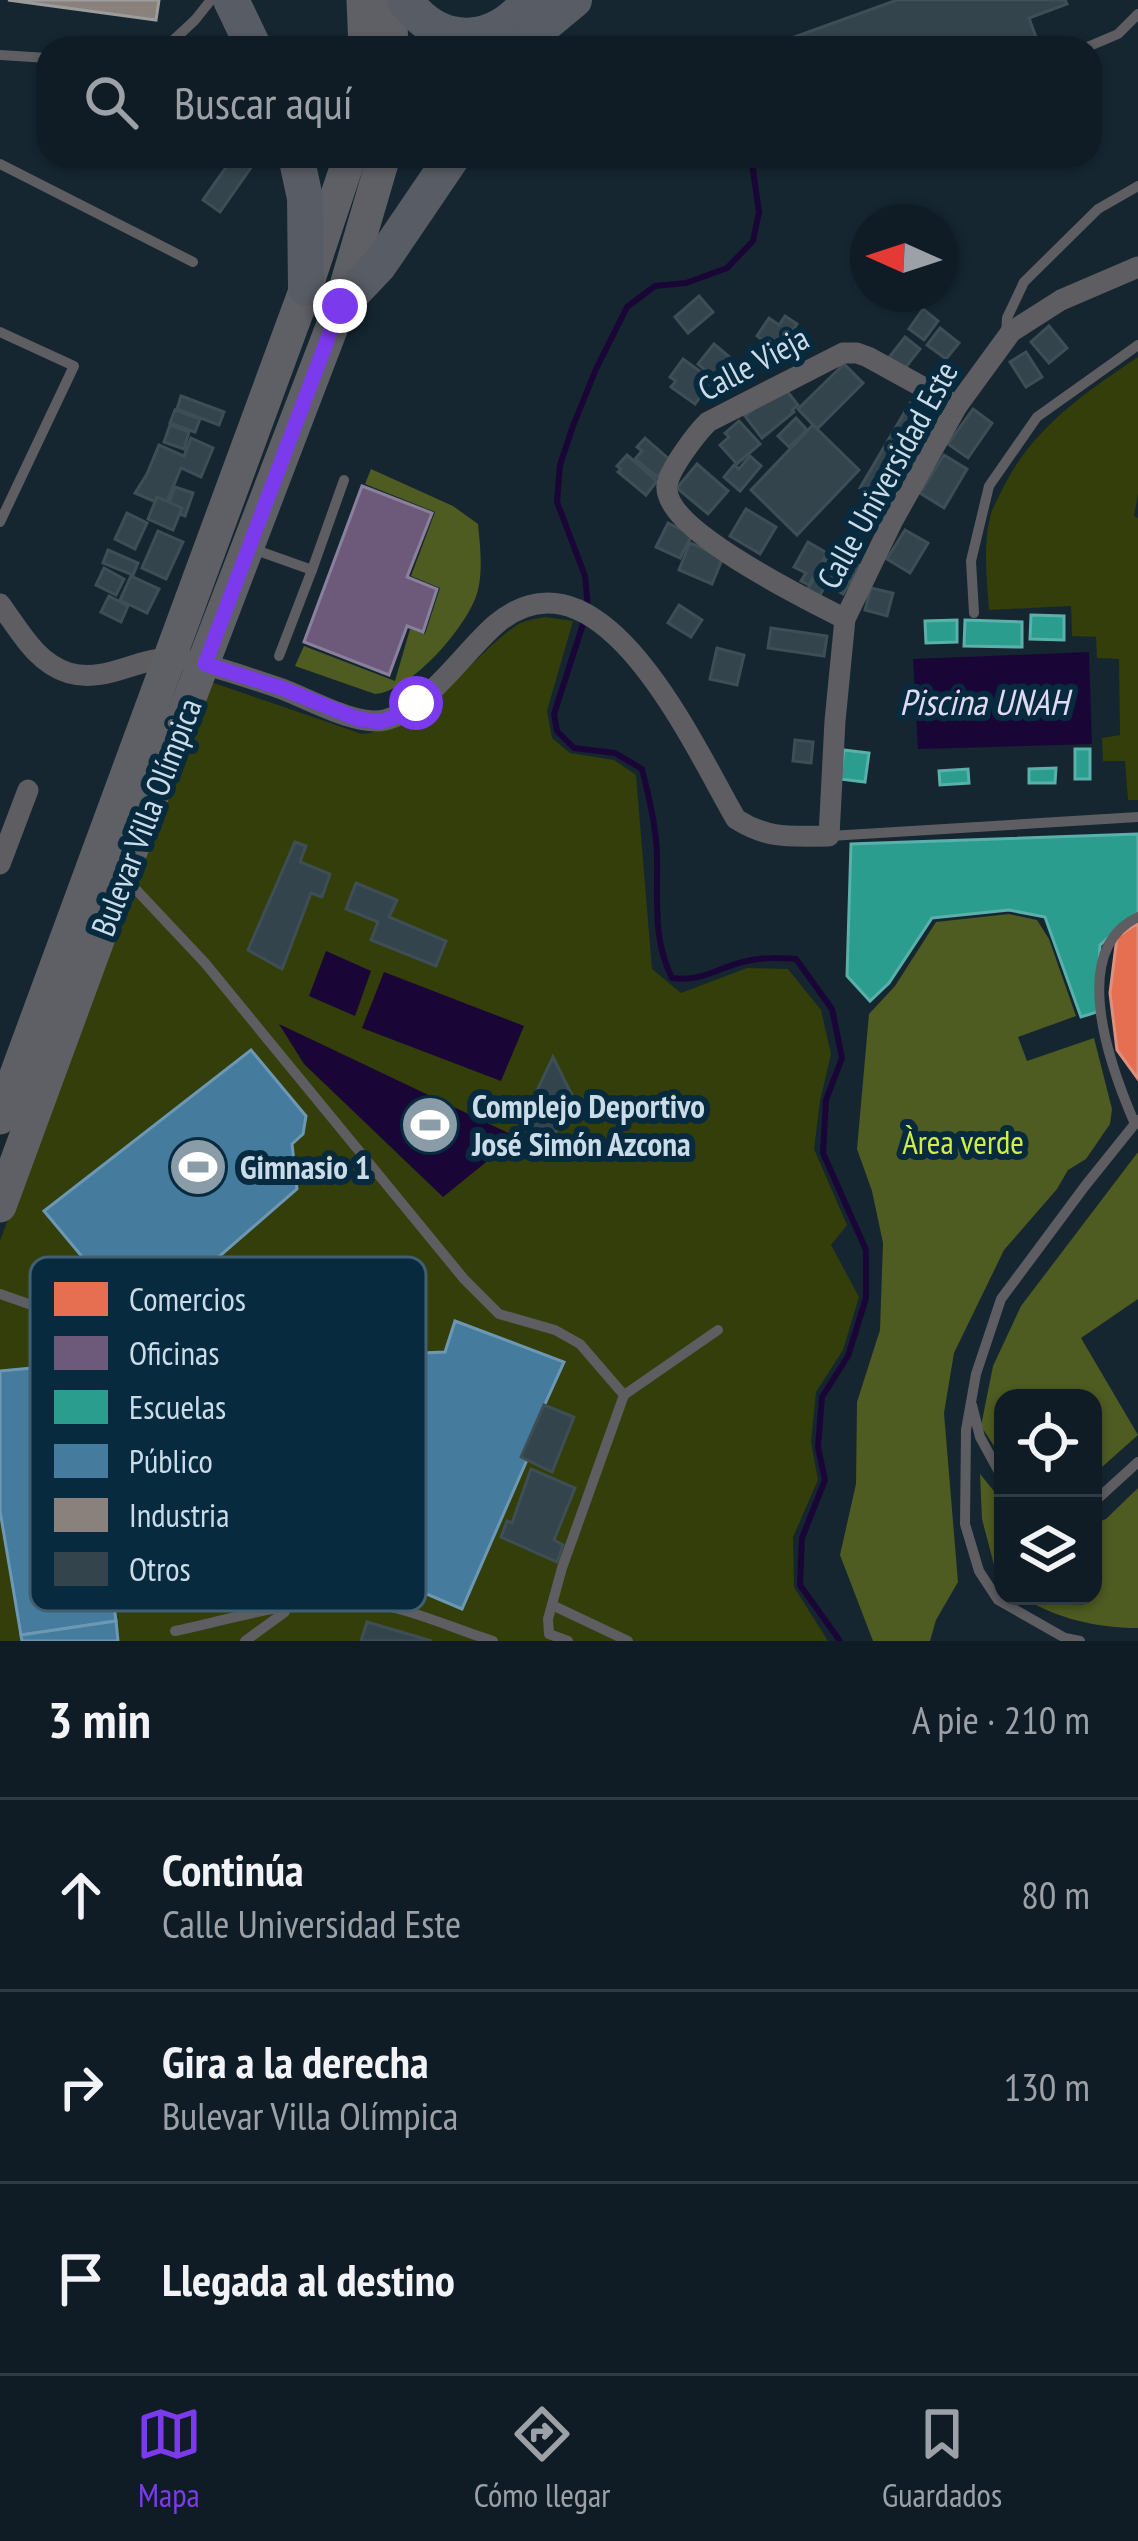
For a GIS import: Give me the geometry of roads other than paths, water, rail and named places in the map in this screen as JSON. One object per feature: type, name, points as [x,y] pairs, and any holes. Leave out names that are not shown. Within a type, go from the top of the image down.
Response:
[{"type":"highway","points":[[231,0],[248,36]]},
{"type":"highway","points":[[405,0],[414,13],[436,28],[460,36],[487,34],[514,20],[530,0]]},
{"type":"highway","points":[[534,36],[574,0]]},
{"type":"highway","points":[[299,168],[305,198],[306,288]]},
{"type":"highway","points":[[340,306],[379,265],[445,168]]},
{"type":"main road","points":[[363,0],[364,36]]},
{"type":"main road","points":[[390,0],[392,36]]},
{"type":"main road","name":"Bulevar Villa Olímpica","points":[[0,1206],[108,869],[168,657],[346,168]]},
{"type":"main road","name":"Bulevar Villa Olímpica","points":[[0,1118],[108,869],[205,664],[340,306],[380,168]]},
{"type":"street","name":"Calle Universidad Este","points":[[829,836],[845,619],[893,520],[957,406],[1011,332],[1061,300],[1138,267]]},
{"type":"street","name":"Calle Vieja","points":[[845,619],[731,557],[677,513],[667,482],[708,422],[843,353],[868,357],[957,406]]},
{"type":"street","points":[[0,604],[42,661],[74,675],[98,675],[168,657],[205,664],[358,719],[380,722],[416,703],[512,612],[537,602],[566,605],[607,626],[657,683],[736,819],[755,831],[776,836],[829,836]]},
{"type":"street","points":[[0,864],[28,790]]},
{"type":"lane","points":[[178,36],[211,0]]},
{"type":"lane","points":[[1102,41],[1118,34],[1138,14]]},
{"type":"lane","points":[[0,55],[36,57]]},
{"type":"lane","points":[[0,164],[193,262]]},
{"type":"lane","points":[[1006,339],[1007,319],[1024,281],[1098,209],[1138,186]]},
{"type":"lane","points":[[0,332],[74,366],[0,522]]},
{"type":"lane","points":[[974,613],[971,560],[989,486],[1037,417],[1138,345]]},
{"type":"lane","points":[[279,656],[344,480]]},
{"type":"lane","points":[[248,547],[313,570]]},
{"type":"lane","points":[[829,836],[1138,817]]},
{"type":"lane","points":[[108,869],[205,963],[464,1279],[499,1313],[555,1330],[580,1344],[625,1395]]},
{"type":"lane","points":[[1079,1641],[1065,1638],[998,1600],[979,1570],[965,1524],[966,1430],[976,1374],[1001,1300],[1137,1122],[1114,1075],[1100,990],[1108,942],[1126,922],[1138,917]]},
{"type":"lane","points":[[0,1294],[30,1304]]},
{"type":"lane","points":[[568,1641],[547,1638],[552,1605],[625,1395],[718,1330]]},
{"type":"lane","points":[[970,1401],[980,1437],[994,1463]]},
{"type":"lane","points":[[1100,1497],[1138,1462]]},
{"type":"lane","points":[[552,1605],[628,1641]]},
{"type":"lane","points":[[175,1631],[269,1611]]},
{"type":"lane","points":[[245,1641],[286,1611]]},
{"type":"lane","points":[[403,1611],[494,1641]]},
{"type":"water","name":"Piscina UNAH","points":[[1089,652],[1092,744],[918,749],[913,659]]},
{"type":"water","points":[[326,951],[371,971],[355,1016],[309,996]]},
{"type":"water","points":[[384,972],[524,1026],[501,1081],[362,1028]]},
{"type":"water","points":[[279,1024],[517,1137],[443,1197],[304,1064]]},
{"type":"waterway","points":[[588,608],[585,576],[557,502],[560,465],[573,426],[627,307],[655,286],[686,283],[727,268],[753,241],[759,212],[753,168]]},
{"type":"waterway","points":[[584,621],[554,714],[557,731],[574,748],[615,753],[642,769],[656,844],[659,933],[672,978],[702,976],[753,960],[796,959],[832,1009],[842,1058],[826,1100],[823,1153],[866,1250],[866,1298],[848,1356],[822,1397],[818,1447],[825,1480],[802,1538],[800,1585],[840,1641]]},
{"type":"place","name":"Complejo Deportivo José Simón Azcona","points":[[430,1125]]},
{"type":"place","name":"Gimnasio 1","points":[[198,1167]]},
{"type":"park label","name":"Àrea verde","points":[[963,1142]]}]
